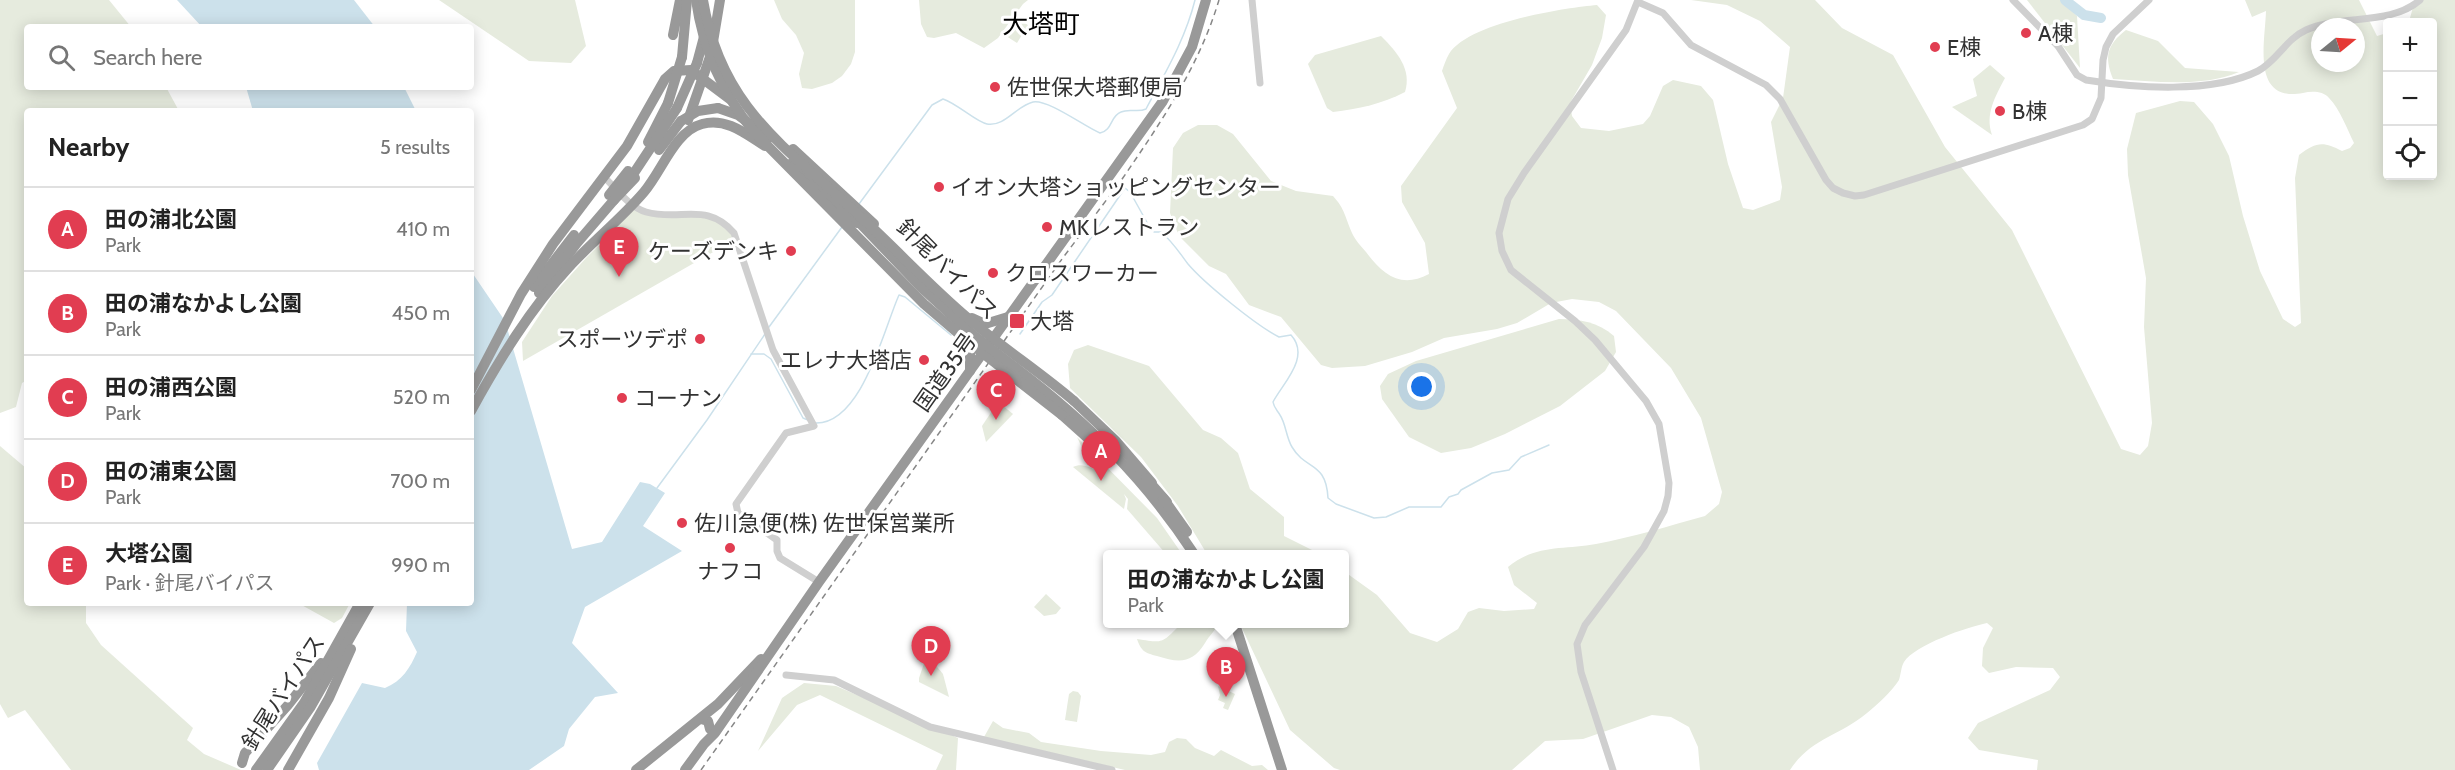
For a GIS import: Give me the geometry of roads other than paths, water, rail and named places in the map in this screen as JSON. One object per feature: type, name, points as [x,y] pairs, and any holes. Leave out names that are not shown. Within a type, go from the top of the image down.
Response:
[{"type":"highway","points":[[673,35],[680,0]]},
{"type":"highway","points":[[673,105],[687,0]]},
{"type":"highway","points":[[696,0],[704,36],[721,70],[752,113],[781,147],[862,217],[956,308],[1074,401],[1115,440],[1167,502],[1197,550]]},
{"type":"highway","points":[[703,0],[721,70],[732,102],[754,132],[903,284],[952,329],[1062,415],[1138,487],[1189,550]]},
{"type":"highway","points":[[631,175],[697,63],[709,0]]},
{"type":"highway","points":[[528,302],[568,267],[654,180],[680,137],[692,111],[711,54],[720,0]]},
{"type":"highway","name":"国道35号","points":[[704,744],[715,733],[760,670],[819,582],[1163,101],[1192,47],[1206,0]]},
{"type":"highway","points":[[711,54],[713,75],[723,93]]},
{"type":"highway","name":"針尾バイパス","points":[[665,79],[674,72],[686,70],[704,78],[775,136],[854,215]]},
{"type":"highway","points":[[665,79],[674,95],[692,111],[736,125],[773,151]]},
{"type":"highway","points":[[474,386],[528,302],[553,244],[627,146],[665,79]]},
{"type":"highway","points":[[474,404],[548,266],[681,122],[698,111],[718,108],[738,115],[759,128],[854,215],[923,284],[969,333],[970,371]]},
{"type":"highway","name":"針尾バイパス","points":[[680,137],[703,124],[720,122],[742,131],[773,151],[918,269],[984,329],[990,343],[976,343],[969,333]]},
{"type":"highway","points":[[854,215],[921,287],[969,333],[1095,425],[1167,502]]},
{"type":"highway","points":[[972,318],[985,324],[1009,316]]},
{"type":"highway","points":[[1017,367],[1064,405],[1108,446],[1164,512],[1190,550]]},
{"type":"highway","points":[[249,766],[245,753],[303,687],[359,610]]},
{"type":"highway","points":[[288,770],[337,681],[353,645],[359,610]]},
{"type":"highway","name":"針尾バイパス","points":[[249,766],[304,703],[359,610]]},
{"type":"highway","name":"針尾バイパス","points":[[267,770],[310,708],[359,610]]},
{"type":"highway","points":[[1234,628],[1256,686],[1281,767]]},
{"type":"highway","name":"国道35号","points":[[737,685],[779,639]]},
{"type":"highway","points":[[697,720],[724,706],[760,670]]},
{"type":"highway","points":[[685,770],[704,744],[710,729],[737,685]]},
{"type":"highway","points":[[636,770],[718,704],[737,685]]},
{"type":"highway","points":[[697,720],[708,722],[710,729]]},
{"type":"street","points":[[1252,0],[1260,83]]},
{"type":"street","points":[[2013,0],[2058,46],[2077,75],[2086,80],[2103,83],[2149,86],[2223,82],[2245,76],[2260,70],[2274,59],[2292,39],[2306,30],[2334,22],[2403,10],[2421,0]]},
{"type":"street","points":[[1613,770],[1581,672],[1576,644],[1586,625],[1644,548],[1664,511],[1669,483],[1659,424],[1646,401],[1595,340],[1511,270],[1502,251],[1500,233],[1504,210],[1513,190],[1626,30],[1638,1],[1664,13],[1691,45],[1766,85],[1780,99],[1826,180],[1833,188],[1855,196],[1886,189],[2083,125],[2092,119],[2097,110],[2103,83],[2103,60],[2106,46],[2113,34],[2149,0]]},
{"type":"street","points":[[603,176],[632,204],[646,212],[675,216],[700,213],[713,216],[725,223],[734,233],[773,350],[814,426],[786,433],[736,504],[738,513],[777,540],[777,551],[780,558],[819,582]]},
{"type":"street","points":[[786,675],[834,680],[930,727],[1112,770]]},
{"type":"water","points":[[177,0],[354,0],[373,24],[199,24]]},
{"type":"water","points":[[247,90],[406,90],[414,108],[252,108]]},
{"type":"water","points":[[474,275],[505,321],[572,549],[602,542],[640,482],[650,484],[665,493],[643,526],[682,551],[585,607],[572,643],[618,693],[595,697],[569,729],[564,746],[529,770],[319,770],[317,763],[362,683],[385,688],[405,673],[417,652],[406,631],[407,606],[474,606]]},
{"type":"waterway","points":[[859,204],[932,105],[943,99],[987,124],[999,122],[1027,104],[1040,102],[1100,133],[1107,129],[1117,114],[1127,110],[1146,109],[1180,43],[1195,0]]},
{"type":"waterway","points":[[2065,0],[2084,15],[2101,18]]},
{"type":"waterway","points":[[1020,334],[1042,302],[1052,295],[1125,188],[1130,192],[1149,226]]},
{"type":"waterway","points":[[769,327],[842,227]]},
{"type":"waterway","points":[[1154,232],[1161,232],[1165,235],[1196,272],[1245,314],[1279,337],[1291,335],[1296,343],[1297,361],[1273,404],[1297,455],[1324,478],[1328,498],[1336,504],[1374,518],[1386,517],[1409,507],[1441,507],[1449,497],[1458,494],[1461,490],[1492,473],[1509,470],[1521,457],[1549,445]]},
{"type":"waterway","points":[[815,423],[831,419],[846,408],[858,392],[878,351],[899,295],[905,297],[951,335]]},
{"type":"waterway","points":[[657,488],[707,420],[765,334]]},
{"type":"waterway","points":[[751,354],[764,354],[771,359],[803,418],[808,420]]},
{"type":"railway","points":[[1116,188],[1175,98],[1200,50],[1219,0]]},
{"type":"railway","points":[[701,770],[1062,259],[1120,182]]},
{"type":"place","name":"A棟","points":[[2026,33]]},
{"type":"place","name":"E棟","points":[[1935,47]]},
{"type":"place","name":"佐世保大塔郵便局","points":[[995,87]]},
{"type":"place","name":"B棟","points":[[2000,111]]},
{"type":"place","name":"イオン大塔ショッピングセンター","points":[[939,187]]},
{"type":"place","name":"MKレストラン","points":[[1047,227]]},
{"type":"place","name":"ケーズデンキ","points":[[791,251]]},
{"type":"place","name":"クロスワーカー","points":[[993,273]]},
{"type":"place","name":"大塔公園","points":[[619,277]]},
{"type":"place","name":"大塔","points":[[1017,321]]},
{"type":"place","name":"スポーツデポ","points":[[700,339]]},
{"type":"place","name":"エレナ大塔店","points":[[924,360]]},
{"type":"place","name":"コーナン","points":[[622,398]]},
{"type":"place","name":"田の浦西公園","points":[[996,420]]},
{"type":"place","name":"田の浦北公園","points":[[1101,481]]},
{"type":"place","name":"佐川急便(株) 佐世保営業所","points":[[682,523]]},
{"type":"place","name":"ナフコ","points":[[730,548]]},
{"type":"place","name":"田の浦東公園","points":[[931,676]]},
{"type":"place","name":"田の浦なかよし公園","points":[[1226,697]]},
{"type":"district","name":"大塔町","points":[[1041,24]]}]
